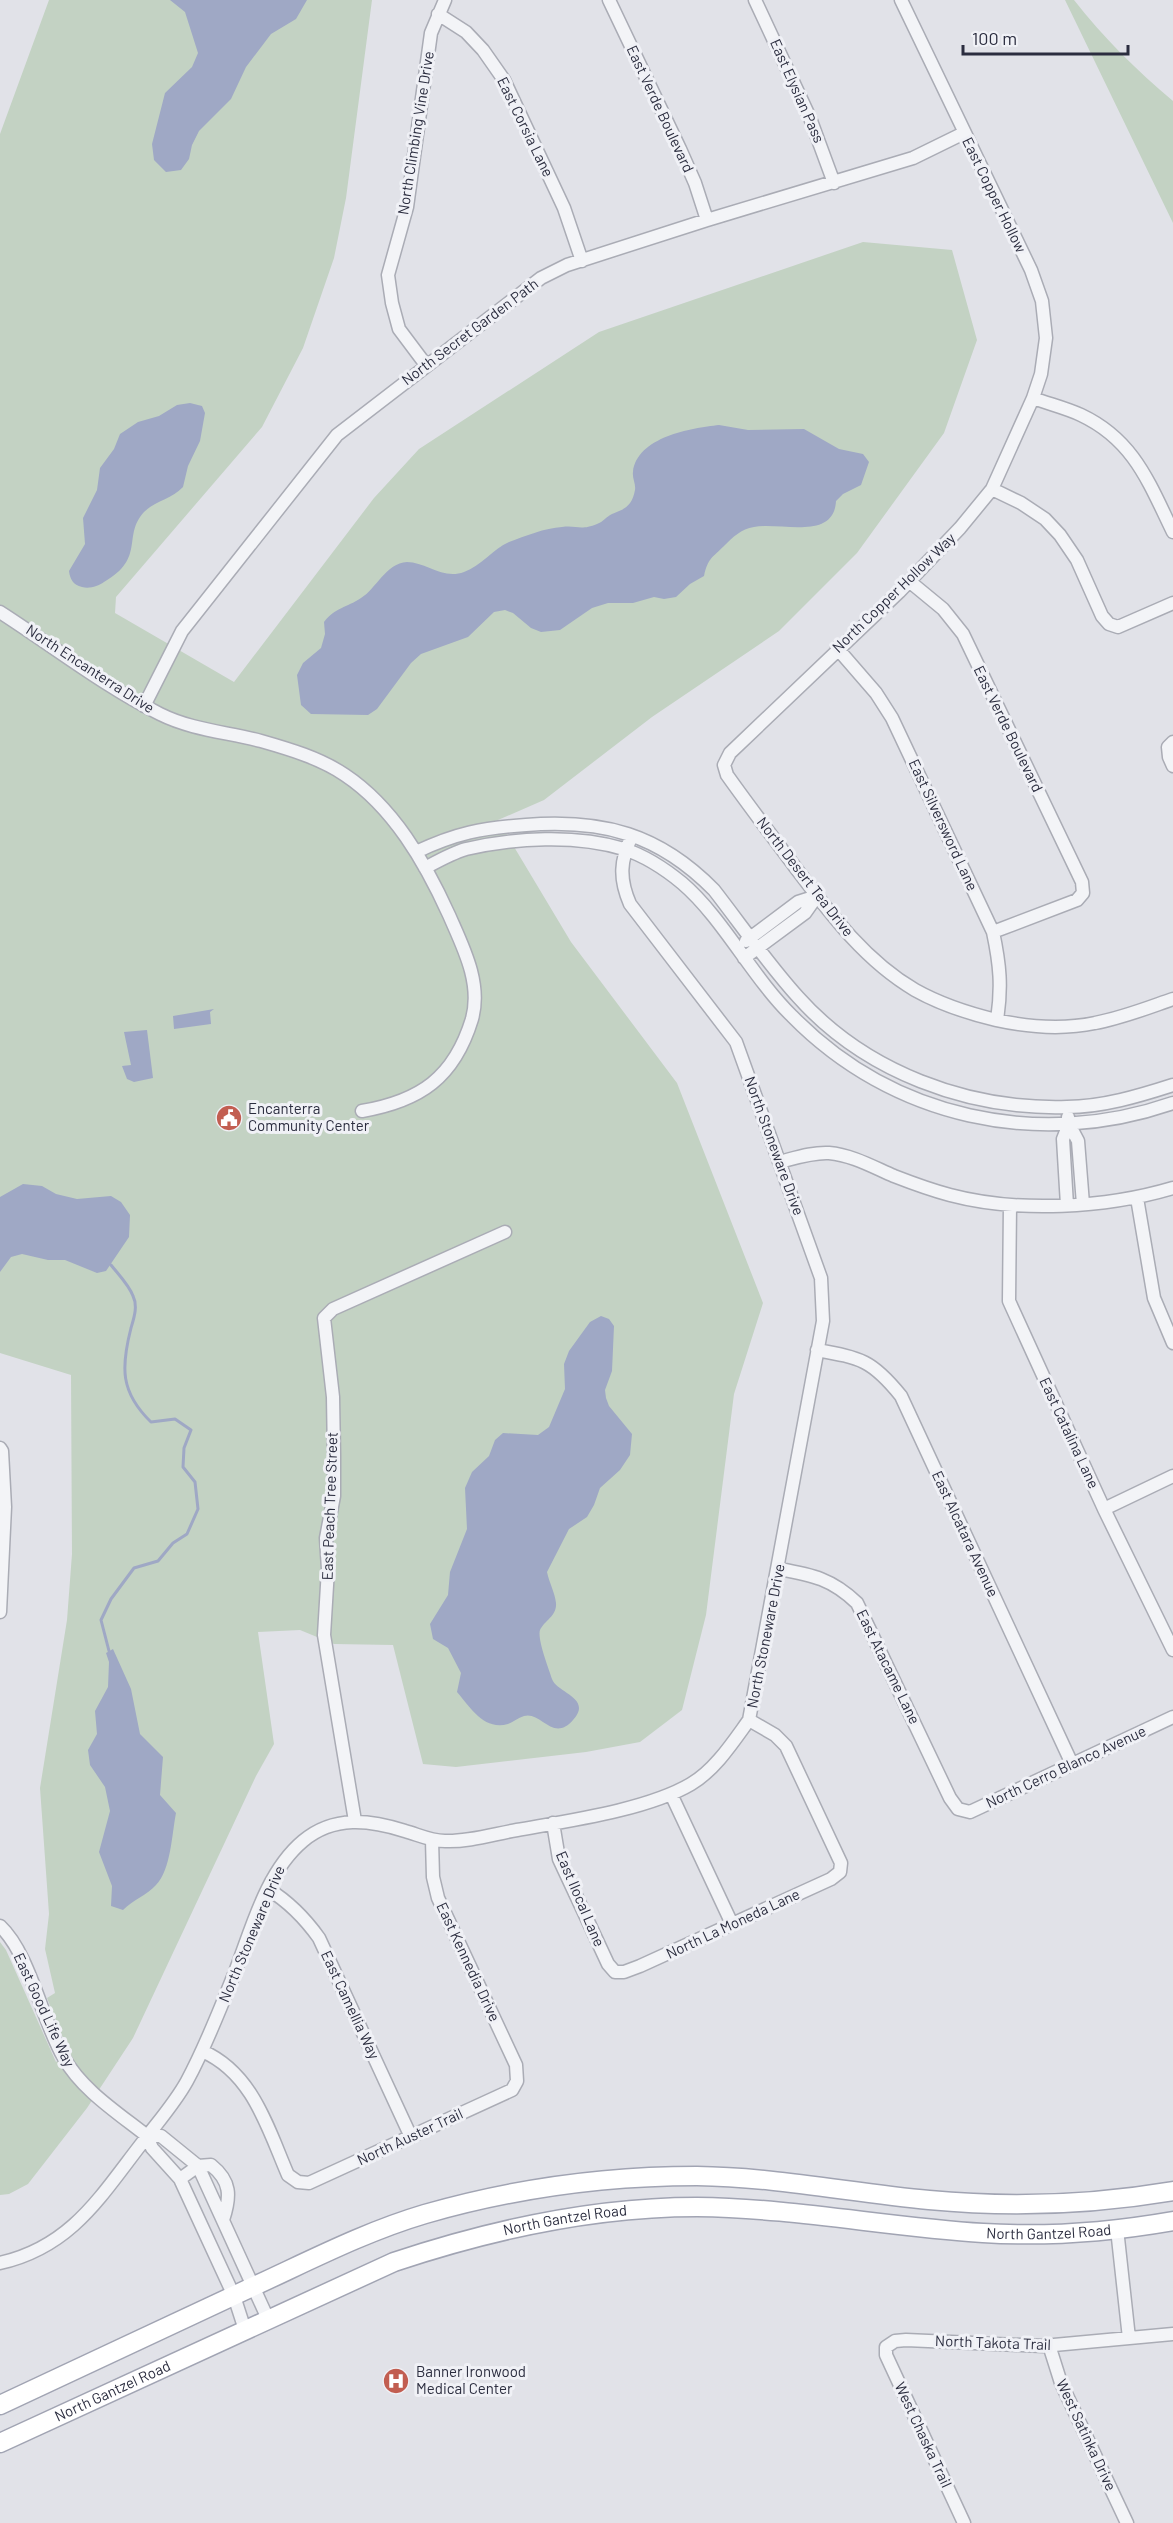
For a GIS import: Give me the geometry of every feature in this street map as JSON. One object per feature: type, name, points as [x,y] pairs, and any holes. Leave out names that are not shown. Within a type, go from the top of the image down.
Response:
[{"type":"main road","name":"North Gantzel Road","points":[[0,2405],[355,2240],[423,2215],[500,2196],[597,2182],[687,2176],[742,2178],[927,2200],[1012,2205],[1089,2203],[1173,2191]]},
{"type":"main road","name":"North Gantzel Road","points":[[0,2444],[394,2262],[446,2245],[530,2224],[609,2212],[697,2207],[774,2211],[984,2233],[1055,2233],[1117,2229],[1173,2221]]},
{"type":"street","name":"North Climbing Vine Drive","points":[[426,366],[399,329],[388,275],[407,207],[431,33],[445,0]]},
{"type":"street","name":"East Verde Boulevard","points":[[609,0],[680,149],[698,191],[707,220]]},
{"type":"street","name":"East Elysian Pass","points":[[755,0],[810,118],[834,183]]},
{"type":"street","name":"East Copper Hollow","points":[[901,0],[1031,270],[1042,301],[1046,338],[1041,374],[1033,398]]},
{"type":"street","name":"East Corsia Lane","points":[[438,14],[466,32],[483,50],[504,80],[564,208],[582,261]]},
{"type":"street","name":"North Secret Garden Path","points":[[144,706],[182,631],[337,435],[541,278],[582,261],[707,220],[913,158],[964,133]]},
{"type":"street","name":"North Copper Hollow Way","points":[[724,765],[730,753],[909,581],[960,528],[992,489],[1033,398]]},
{"type":"street","points":[[1033,398],[1080,415],[1100,426],[1124,444],[1142,467],[1173,532]]},
{"type":"street","points":[[992,489],[1021,503],[1046,519],[1060,535],[1077,560],[1102,616],[1109,624],[1118,627],[1173,603]]},
{"type":"street","name":"East Verde Boulevard","points":[[909,581],[943,609],[963,634],[1082,882],[1083,893],[1077,900],[993,932]]},
{"type":"street","name":"North Encanterra Drive","points":[[0,612],[144,706],[192,727],[260,741],[320,761],[345,775],[374,799],[396,823],[425,868],[464,948],[473,980],[475,1006],[467,1034],[451,1065],[420,1093],[405,1101],[362,1111]]},
{"type":"street","name":"East Silversword Lane","points":[[837,648],[876,693],[892,718],[993,932],[1000,964],[1002,989],[998,1020]]},
{"type":"street","points":[[1171,745],[1169,757],[1173,766]]},
{"type":"street","name":"North Desert Tea Drive","points":[[724,765],[727,775],[840,926],[866,952],[914,989],[968,1013],[1023,1026],[1056,1027],[1093,1024],[1126,1016],[1173,999]]},
{"type":"street","points":[[416,852],[460,833],[516,825],[586,824],[602,826],[649,842],[699,874],[798,998],[860,1050],[903,1074],[929,1085],[987,1101],[1067,1107],[1100,1104],[1173,1085]]},
{"type":"street","name":"North Stoneware Drive","points":[[0,2262],[20,2258],[40,2249],[81,2221],[174,2101],[202,2051],[268,1889],[285,1858],[305,1839],[328,1826],[356,1821],[384,1824],[432,1840],[466,1840],[640,1805],[693,1783],[728,1750],[749,1720],[824,1321],[821,1278],[736,1042],[630,904],[623,888],[621,873],[625,849],[632,836]]},
{"type":"street","points":[[425,868],[465,850],[516,842],[566,840],[599,843],[625,849],[657,865],[683,884],[705,908],[767,989],[792,1017],[827,1048],[864,1073],[904,1095],[996,1122],[1042,1125],[1120,1117],[1173,1103]]},
{"type":"street","points":[[740,954],[755,942],[805,912],[817,896]]},
{"type":"street","points":[[1067,1107],[1068,1124],[1063,1139],[1067,1204]]},
{"type":"street","points":[[1068,1124],[1078,1141],[1083,1204]]},
{"type":"street","points":[[779,1162],[828,1153],[854,1158],[897,1177],[951,1195],[1010,1205],[1083,1204],[1137,1198],[1173,1188]]},
{"type":"street","points":[[1137,1198],[1154,1298],[1173,1343]]},
{"type":"street","name":"East Catalina Lane","points":[[1010,1205],[1009,1301],[1104,1509],[1173,1650]]},
{"type":"street","name":"East Peach Tree Street","points":[[356,1821],[324,1635],[328,1569],[326,1538],[334,1496],[333,1397],[324,1318],[333,1309],[505,1232]]},
{"type":"street","name":"East Alcatara Avenue","points":[[817,1350],[852,1356],[869,1363],[884,1375],[901,1396],[1072,1764]]},
{"type":"street","points":[[0,1448],[5,1507],[0,1611]]},
{"type":"street","points":[[1104,1509],[1173,1476]]},
{"type":"street","name":"East Atacame Lane","points":[[779,1569],[825,1580],[840,1587],[857,1603],[950,1798],[958,1809]]},
{"type":"street","name":"North Cerro Blanco Avenue","points":[[958,1809],[970,1812],[1173,1717]]},
{"type":"street","name":"North La Moneda Lane","points":[[615,1972],[624,1972],[640,1966],[831,1879],[840,1872],[842,1863],[786,1746],[775,1735],[749,1720]]},
{"type":"street","points":[[671,1794],[732,1924]]},
{"type":"street","name":"East Ilocal Lane","points":[[553,1823],[564,1869],[608,1964],[615,1972]]},
{"type":"street","name":"East Kennedia Drive","points":[[432,1840],[433,1877],[438,1898],[516,2065],[517,2081]]},
{"type":"street","name":"East Camellia Way","points":[[268,1889],[286,1900],[306,1920],[319,1938],[411,2137]]},
{"type":"street","name":"East Good Life Way","points":[[0,1926],[20,1956],[42,2012],[73,2074],[147,2136],[152,2148],[180,2179],[234,2296],[245,2330]]},
{"type":"street","name":"North Auster Trail","points":[[202,2051],[217,2058],[244,2083],[254,2099],[288,2175],[298,2182],[309,2183],[411,2137],[512,2090],[517,2081]]},
{"type":"street","name":"East Good Life Way","points":[[147,2136],[160,2136],[198,2166],[268,2319]]},
{"type":"street","points":[[180,2179],[198,2166],[211,2165],[221,2173],[230,2192],[223,2220]]},
{"type":"street","points":[[1117,2229],[1129,2338]]},
{"type":"street","name":"North Takota Trail","points":[[886,2347],[895,2341],[906,2340],[1049,2345],[1173,2334]]},
{"type":"street","name":"West Satinka Drive","points":[[1049,2345],[1061,2383],[1127,2523]]},
{"type":"street","name":"West Chaska Trail","points":[[886,2347],[886,2355],[964,2523]]},
{"type":"green space","points":[[49,0],[372,0],[346,198],[334,258],[303,348],[262,427],[116,597],[115,613],[234,682],[374,498],[419,449],[599,332],[863,242],[952,250],[977,340],[944,433],[857,553],[779,631],[652,717],[544,800],[498,820],[571,942],[677,1083],[763,1303],[734,1394],[706,1615],[682,1710],[640,1742],[586,1752],[456,1767],[423,1764],[393,1645],[334,1644],[300,1630],[258,1632],[274,1744],[256,1776],[133,2038],[87,2108],[28,2184],[9,2194],[0,2195],[0,1942],[6,1950],[56,2062],[69,2053],[47,1998],[55,1993],[45,1949],[49,1914],[40,1788],[67,1620],[72,1554],[71,1375],[0,1353],[0,134]]},
{"type":"green space","points":[[1065,0],[1074,0],[1121,53],[1173,101],[1173,223]]},
{"type":"water","points":[[170,0],[307,0],[296,19],[271,34],[246,67],[231,99],[199,131],[192,145],[189,159],[181,170],[166,172],[154,160],[152,144],[165,93],[192,67],[198,53],[185,12]]},
{"type":"water","points":[[190,403],[202,406],[205,413],[200,441],[188,466],[183,487],[144,512],[134,530],[129,556],[117,573],[94,587],[85,588],[76,585],[69,571],[85,544],[83,518],[97,490],[100,468],[114,449],[120,434],[138,422],[159,416],[177,405]]},
{"type":"water","points":[[719,425],[748,430],[804,429],[839,449],[863,454],[869,462],[861,485],[843,494],[836,501],[833,513],[826,521],[804,527],[754,527],[741,532],[711,559],[704,576],[690,584],[676,597],[664,599],[654,597],[633,603],[608,603],[592,608],[560,630],[541,632],[531,628],[513,613],[505,610],[494,612],[468,637],[421,654],[411,663],[377,709],[368,715],[311,714],[301,705],[297,675],[303,663],[321,648],[325,634],[324,622],[337,610],[366,594],[387,571],[400,563],[407,562],[456,574],[476,566],[503,545],[528,535],[555,528],[586,527],[599,523],[630,503],[635,490],[633,472],[644,450],[667,436]]},
{"type":"water","points":[[214,1009],[210,1012],[211,1024],[174,1029],[173,1016]]},
{"type":"water","points":[[147,1030],[153,1078],[134,1082],[127,1079],[122,1066],[131,1065],[124,1032]]},
{"type":"water","points":[[23,1184],[42,1186],[56,1194],[77,1199],[111,1196],[121,1202],[130,1215],[129,1237],[106,1271],[97,1273],[65,1260],[48,1260],[22,1254],[11,1257],[0,1272],[0,1197]]},
{"type":"water","points":[[601,1316],[609,1319],[614,1326],[612,1371],[605,1390],[606,1398],[609,1406],[632,1434],[630,1455],[620,1470],[600,1488],[587,1517],[569,1529],[547,1572],[556,1607],[553,1615],[540,1630],[542,1647],[552,1679],[576,1701],[579,1706],[578,1712],[566,1726],[559,1728],[553,1728],[530,1716],[524,1716],[508,1724],[492,1724],[478,1716],[457,1692],[461,1673],[448,1648],[433,1639],[430,1624],[448,1595],[450,1572],[467,1529],[465,1488],[472,1472],[489,1456],[495,1440],[503,1433],[538,1435],[549,1427],[565,1389],[564,1364],[569,1351],[590,1322]]},
{"type":"water","points":[[113,1649],[131,1689],[140,1734],[163,1757],[160,1795],[176,1813],[168,1861],[161,1878],[152,1889],[123,1910],[111,1906],[112,1886],[99,1852],[110,1811],[105,1787],[90,1765],[88,1750],[97,1734],[95,1711],[108,1687],[109,1662],[106,1653]]},
{"type":"waterway","points":[[109,1651],[101,1620],[111,1599],[134,1568],[158,1561],[173,1543],[187,1534],[198,1509],[195,1482],[183,1467],[184,1448],[191,1430],[175,1419],[151,1422],[133,1400],[128,1389],[125,1367],[135,1304],[129,1288],[111,1265]]},
{"type":"place","name":"Encanterra Community Center","points":[[229,1118]]},
{"type":"place","name":"Banner Ironwood Medical Center","points":[[396,2381]]}]
